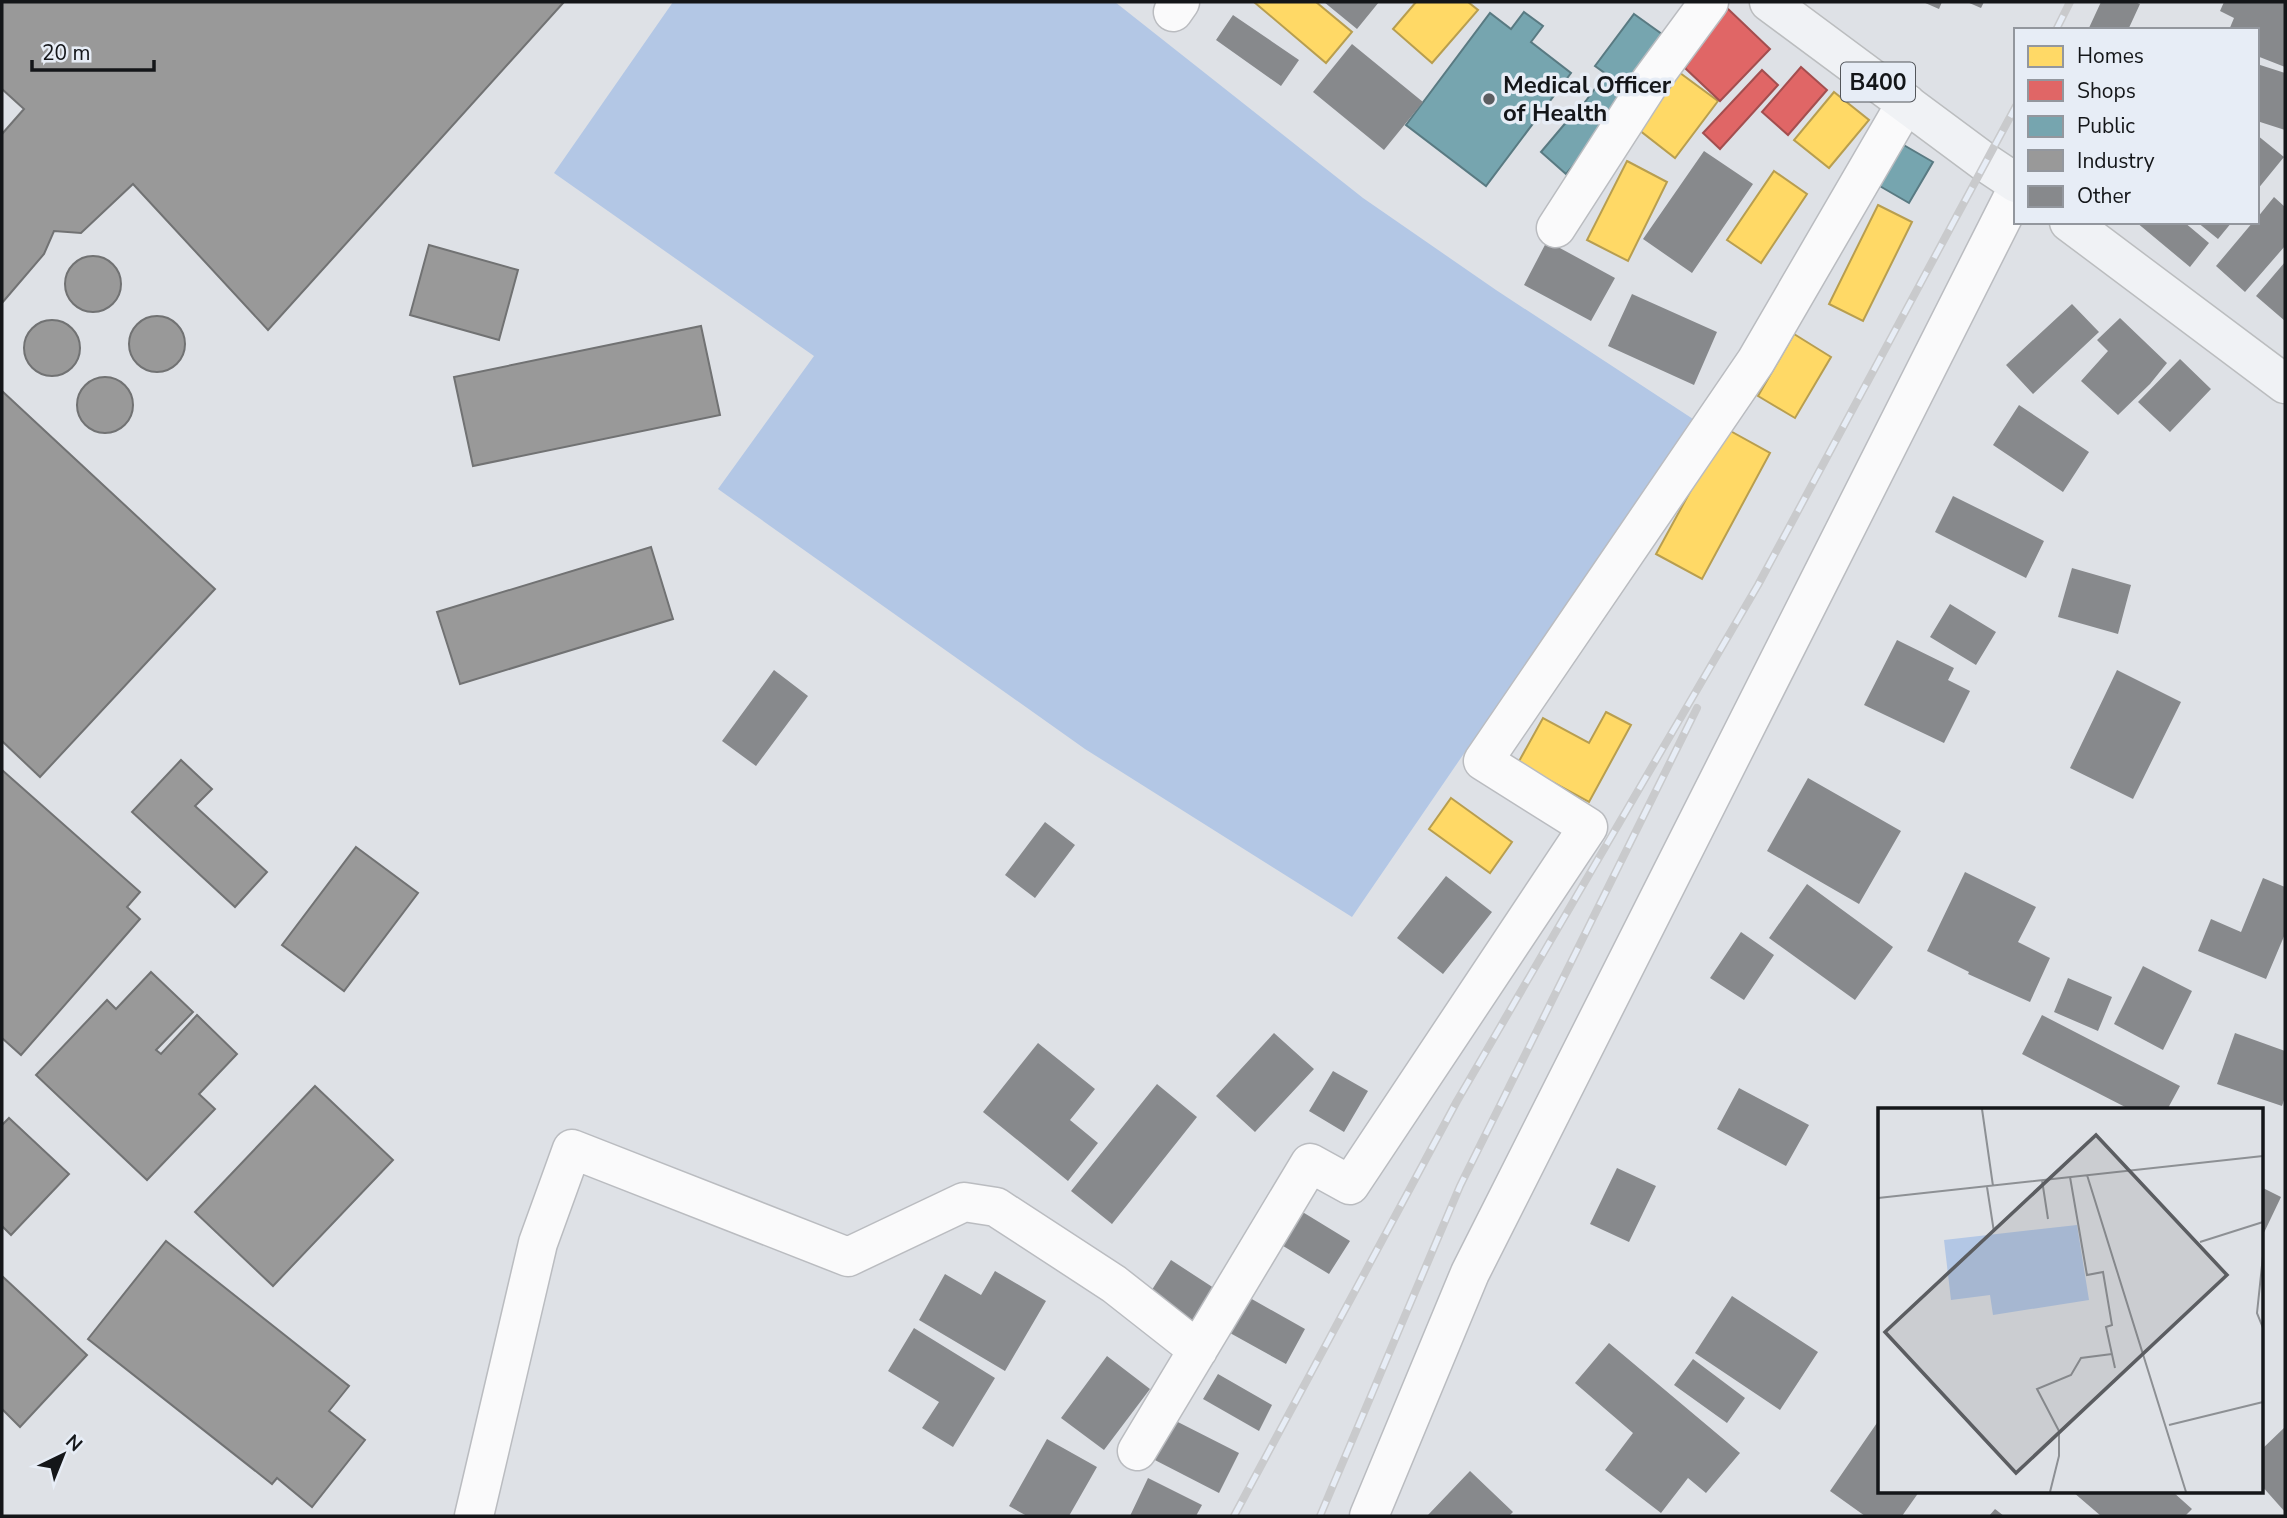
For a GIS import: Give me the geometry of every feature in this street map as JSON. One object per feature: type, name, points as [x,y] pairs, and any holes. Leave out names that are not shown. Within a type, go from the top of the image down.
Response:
[{"type":"main road","name":"B400","points":[[1769,2],[2014,182]]},
{"type":"main road","points":[[2072,224],[2285,384]]},
{"type":"street","points":[[1556,228],[1650,82],[1709,2]]},
{"type":"street","points":[[1137,1451],[1310,1163],[1350,1185],[1588,827],[1483,761],[1756,360],[1906,103]]},
{"type":"street","points":[[1370,1516],[1470,1273],[2014,195]]},
{"type":"street","points":[[474,1516],[538,1242],[572,1149],[848,1257],[964,1202],[996,1207],[1114,1283],[1198,1350]]},
{"type":"shaded area","points":[[673,2],[1115,2],[1363,198],[1496,290],[1693,419],[1352,917],[1085,749],[718,489],[814,356],[554,173]]},
{"type":"building: Homes","points":[[1254,2],[1316,2],[1352,32],[1326,63]]},
{"type":"building: Homes","points":[[1416,2],[1468,2],[1478,10],[1432,63],[1393,29]]},
{"type":"building: Homes","points":[[1676,70],[1718,101],[1675,158],[1634,126]]},
{"type":"building: Homes","points":[[1834,92],[1869,120],[1829,168],[1794,140]]},
{"type":"building: Homes","points":[[1627,161],[1667,182],[1628,261],[1587,240]]},
{"type":"building: Homes","points":[[1774,171],[1807,194],[1761,263],[1727,240]]},
{"type":"building: Homes","points":[[1878,205],[1912,222],[1863,321],[1829,304]]},
{"type":"building: Homes","points":[[1794,334],[1831,357],[1795,418],[1758,396]]},
{"type":"building: Homes","points":[[1725,428],[1770,453],[1702,579],[1656,554]]},
{"type":"building: Homes","points":[[1606,712],[1631,725],[1589,802],[1518,763],[1543,718],[1589,743]]},
{"type":"building: Homes","points":[[1451,798],[1512,842],[1490,873],[1429,829]]},
{"type":"building: Shops","points":[[1726,7],[1770,49],[1720,101],[1685,68]]},
{"type":"building: Shops","points":[[1801,67],[1827,90],[1788,135],[1762,112]]},
{"type":"building: Shops","points":[[1762,70],[1778,85],[1720,149],[1703,133]]},
{"type":"building: Public","name":"Medical Officer of Health","points":[[1524,12],[1543,26],[1531,42],[1571,73],[1486,186],[1406,125],[1490,13],[1511,29]]},
{"type":"building: Public","points":[[1634,14],[1666,37],[1607,119],[1585,102],[1606,74],[1595,66]]},
{"type":"building: Public","points":[[1579,107],[1604,129],[1566,174],[1541,152]]},
{"type":"building: Public","points":[[1895,140],[1933,162],[1909,203],[1871,181]]},
{"type":"building: Industry","points":[[2,2],[564,2],[268,330],[133,184],[81,233],[54,231],[44,254],[2,303],[2,134],[24,109],[2,89]]},
{"type":"building: Industry","points":[[429,245],[518,270],[499,340],[410,315]]},
{"type":"building: Industry","points":[[93,256],[104,258],[113,264],[119,273],[119,295],[113,304],[104,310],[93,312],[82,310],[73,304],[67,295],[65,284],[67,273],[73,264],[82,258]]},
{"type":"building: Industry","points":[[157,316],[168,318],[177,324],[183,333],[183,355],[177,364],[168,370],[157,372],[146,370],[137,364],[131,355],[129,344],[131,333],[137,324],[146,318]]},
{"type":"building: Industry","points":[[52,320],[63,322],[72,328],[78,337],[78,359],[72,368],[63,374],[52,376],[41,374],[32,368],[26,359],[24,348],[26,337],[32,328],[41,322]]},
{"type":"building: Industry","points":[[701,326],[720,415],[473,466],[454,377]]},
{"type":"building: Industry","points":[[105,377],[116,379],[125,385],[131,394],[131,416],[125,425],[116,431],[105,433],[94,431],[85,425],[79,416],[77,405],[79,394],[85,385],[94,379]]},
{"type":"building: Industry","points":[[2,391],[215,589],[40,777],[2,741]]},
{"type":"building: Industry","points":[[651,547],[673,619],[460,684],[437,612]]},
{"type":"building: Industry","points":[[181,760],[212,789],[195,806],[267,872],[235,907],[132,812]]},
{"type":"building: Industry","points":[[2,770],[140,892],[127,907],[140,919],[21,1055],[2,1038]]},
{"type":"building: Industry","points":[[356,847],[418,893],[344,991],[282,945]]},
{"type":"building: Industry","points":[[151,972],[193,1012],[156,1050],[161,1054],[197,1015],[237,1054],[199,1094],[215,1109],[147,1180],[36,1075],[107,1000],[116,1009]]},
{"type":"building: Industry","points":[[315,1086],[393,1160],[273,1286],[195,1212]]},
{"type":"building: Industry","points":[[9,1118],[69,1174],[11,1235],[2,1226],[2,1125]]},
{"type":"building: Industry","points":[[166,1241],[349,1386],[329,1411],[365,1440],[312,1507],[277,1478],[272,1484],[88,1339]]},
{"type":"building: Industry","points":[[2,1276],[87,1355],[20,1427],[2,1409]]},
{"type":"building: Other","points":[[1324,2],[1379,2],[1357,29]]},
{"type":"building: Other","points":[[1923,2],[1942,2],[1939,9]]},
{"type":"building: Other","points":[[1967,2],[1984,2],[1981,8]]},
{"type":"building: Other","points":[[2101,2],[2140,4],[2129,28],[2089,28]]},
{"type":"building: Other","points":[[2224,2],[2285,2],[2285,67],[2259,57],[2259,28],[2230,28],[2234,18],[2220,11]]},
{"type":"building: Other","points":[[1233,15],[1299,60],[1281,86],[1216,40]]},
{"type":"building: Other","points":[[1352,44],[1423,102],[1384,150],[1313,92]]},
{"type":"building: Other","points":[[2259,65],[2285,73],[2285,130],[2259,122]]},
{"type":"building: Other","points":[[2259,137],[2284,157],[2259,188]]},
{"type":"building: Other","points":[[1704,151],[1753,184],[1692,273],[1643,239]]},
{"type":"building: Other","points":[[2274,197],[2285,207],[2285,246],[2245,292],[2216,266],[2251,224],[2259,224],[2259,216]]},
{"type":"building: Other","points":[[2138,224],[2186,224],[2209,243],[2190,267]]},
{"type":"building: Other","points":[[2199,224],[2230,224],[2218,239]]},
{"type":"building: Other","points":[[1547,241],[1615,278],[1591,321],[1524,285]]},
{"type":"building: Other","points":[[2285,262],[2285,321],[2256,296]]},
{"type":"building: Other","points":[[1632,294],[1717,332],[1694,385],[1608,346]]},
{"type":"building: Other","points":[[2072,304],[2099,332],[2033,394],[2006,365]]},
{"type":"building: Other","points":[[2120,318],[2167,363],[2118,415],[2081,381],[2108,351],[2097,340]]},
{"type":"building: Other","points":[[2180,359],[2211,389],[2170,432],[2138,402]]},
{"type":"building: Other","points":[[2019,405],[2089,452],[2063,492],[1993,445]]},
{"type":"building: Other","points":[[1953,496],[2044,541],[2026,578],[1935,532]]},
{"type":"building: Other","points":[[2072,568],[2131,585],[2118,634],[2058,617]]},
{"type":"building: Other","points":[[1950,604],[1996,632],[1976,665],[1930,637]]},
{"type":"building: Other","points":[[1897,640],[1954,668],[1948,680],[1970,691],[1944,743],[1864,705]]},
{"type":"building: Other","points":[[774,670],[808,696],[756,766],[722,741]]},
{"type":"building: Other","points":[[2117,670],[2181,702],[2133,799],[2070,768]]},
{"type":"building: Other","points":[[1808,778],[1901,831],[1859,904],[1767,851]]},
{"type":"building: Other","points":[[1045,822],[1075,845],[1035,898],[1005,875]]},
{"type":"building: Other","points":[[1965,872],[2036,907],[2018,942],[2050,958],[2030,1002],[1968,974],[1969,972],[1927,951]]},
{"type":"building: Other","points":[[1446,876],[1492,912],[1443,974],[1397,938]]},
{"type":"building: Other","points":[[2263,878],[2285,887],[2285,934],[2266,979],[2198,951],[2211,919],[2241,932]]},
{"type":"building: Other","points":[[1807,884],[1893,947],[1855,1000],[1769,938]]},
{"type":"building: Other","points":[[1741,932],[1774,955],[1744,1000],[1710,978]]},
{"type":"building: Other","points":[[2143,966],[2192,991],[2163,1050],[2114,1024]]},
{"type":"building: Other","points":[[2068,978],[2112,997],[2098,1031],[2054,1012]]},
{"type":"building: Other","points":[[2042,1015],[2180,1086],[2168,1108],[2127,1108],[2022,1054]]},
{"type":"building: Other","points":[[1274,1033],[1314,1069],[1255,1132],[1216,1096]]},
{"type":"building: Other","points":[[2235,1033],[2285,1051],[2285,1097],[2282,1106],[2217,1084]]},
{"type":"building: Other","points":[[1038,1043],[1095,1089],[1070,1120],[1098,1143],[1068,1181],[983,1112]]},
{"type":"building: Other","points":[[1333,1071],[1368,1091],[1344,1132],[1309,1111]]},
{"type":"building: Other","points":[[1157,1084],[1197,1117],[1112,1224],[1071,1191]]},
{"type":"building: Other","points":[[1739,1088],[1809,1125],[1786,1166],[1717,1129]]},
{"type":"building: Other","points":[[1617,1168],[1656,1186],[1629,1242],[1590,1224]]},
{"type":"building: Other","points":[[2262,1188],[2281,1197],[2262,1237]]},
{"type":"building: Other","points":[[1296,1208],[1350,1241],[1329,1274],[1275,1241]]},
{"type":"building: Other","points":[[1171,1260],[1217,1290],[1194,1326],[1148,1296]]},
{"type":"building: Other","points":[[995,1271],[1046,1301],[1005,1371],[919,1320],[945,1274],[981,1295]]},
{"type":"building: Other","points":[[1732,1296],[1818,1352],[1780,1410],[1695,1353]]},
{"type":"building: Other","points":[[1250,1298],[1305,1329],[1286,1364],[1230,1333]]},
{"type":"building: Other","points":[[914,1328],[995,1378],[953,1447],[922,1428],[939,1402],[888,1371]]},
{"type":"building: Other","points":[[1609,1343],[1740,1453],[1706,1493],[1688,1478],[1661,1513],[1605,1470],[1633,1433],[1575,1383]]},
{"type":"building: Other","points":[[1107,1356],[1150,1389],[1104,1450],[1061,1418]]},
{"type":"building: Other","points":[[1693,1359],[1745,1398],[1727,1423],[1674,1385]]},
{"type":"building: Other","points":[[1218,1374],[1272,1405],[1259,1431],[1203,1399]]},
{"type":"building: Other","points":[[1168,1417],[1239,1453],[1219,1493],[1149,1457]]},
{"type":"building: Other","points":[[1878,1421],[1878,1494],[1918,1494],[1902,1516],[1865,1516],[1830,1491]]},
{"type":"building: Other","points":[[2285,1427],[2285,1512],[2262,1486],[2262,1449]]},
{"type":"building: Other","points":[[1047,1439],[1097,1467],[1069,1516],[1027,1516],[1009,1506]]},
{"type":"building: Other","points":[[1470,1471],[1513,1512],[1509,1516],[1427,1516]]},
{"type":"building: Other","points":[[1148,1478],[1202,1505],[1196,1516],[1130,1516]]},
{"type":"building: Other","points":[[2075,1494],[2175,1494],[2192,1509],[2185,1516],[2101,1516]]},
{"type":"building: Other","points":[[1995,1509],[2004,1516],[1989,1516]]},
{"type":"railway","points":[[2057,28],[2070,2]]},
{"type":"railway","points":[[1234,1516],[1457,1101],[1758,585],[2014,110]]},
{"type":"railway","points":[[1320,1516],[1460,1186],[1697,708]]},
{"type":"place","name":"Medical Officer of Health","points":[[1489,99]]}]
